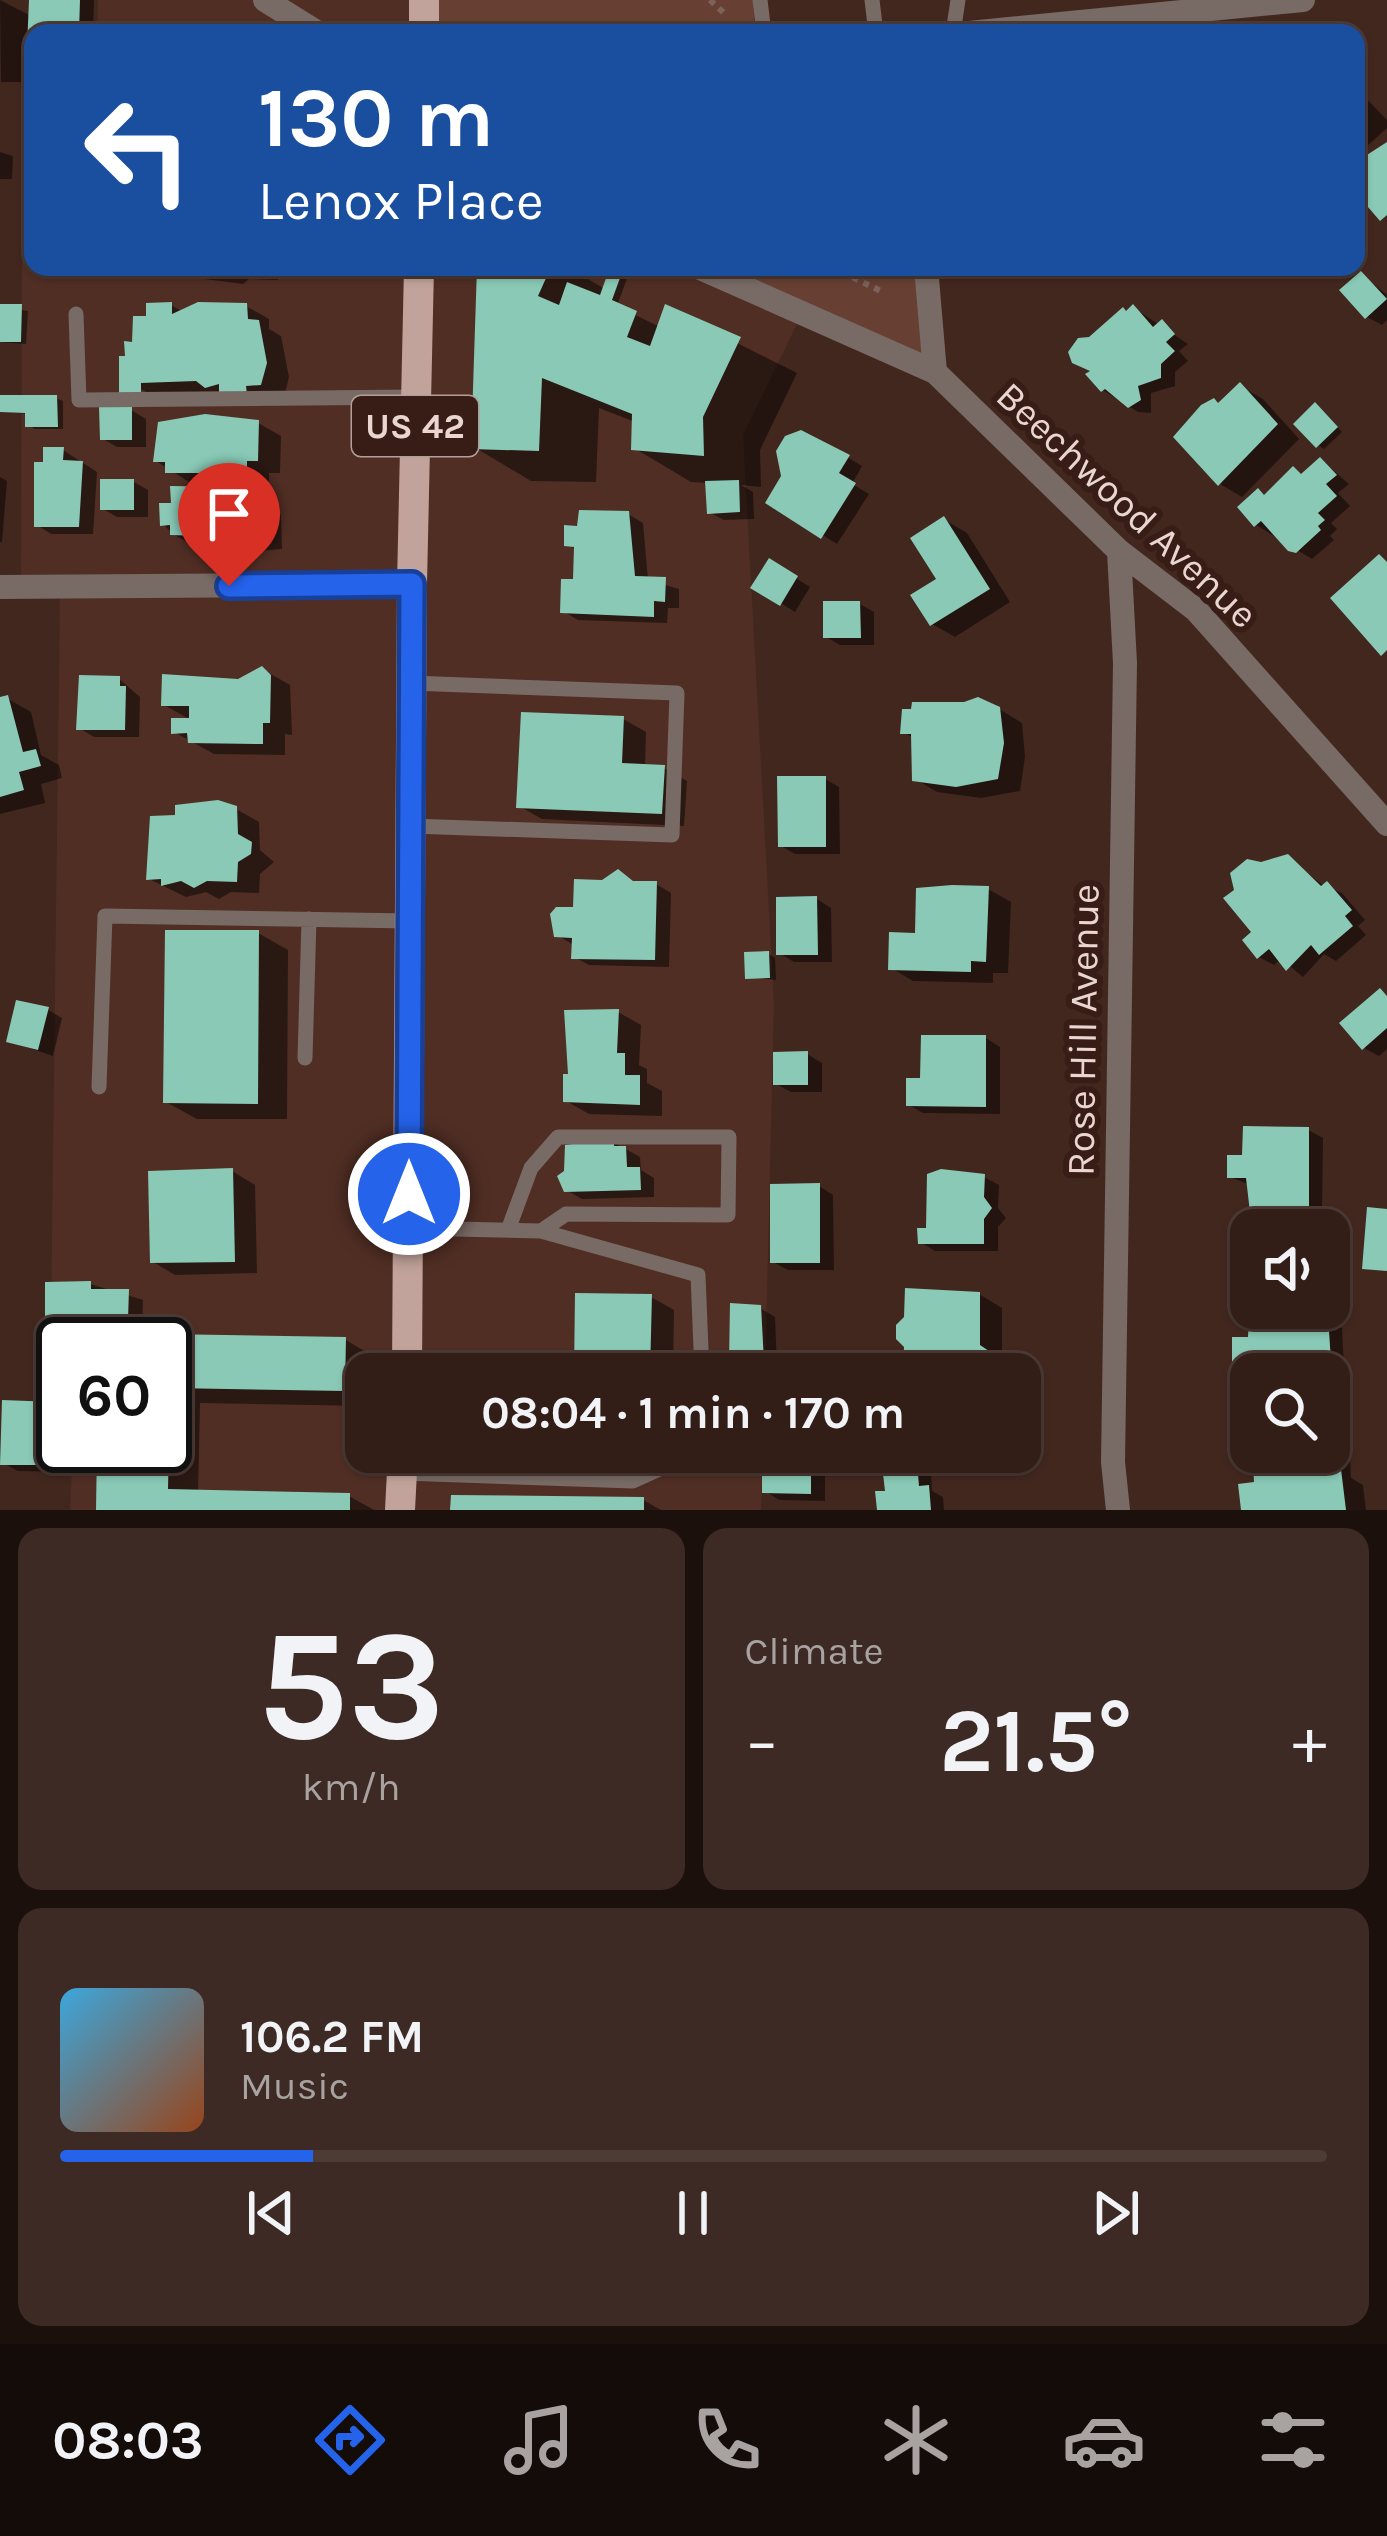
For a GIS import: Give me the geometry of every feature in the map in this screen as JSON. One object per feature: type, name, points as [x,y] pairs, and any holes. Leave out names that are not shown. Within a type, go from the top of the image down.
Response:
[{"type":"main road","name":"US 42","points":[[407,1353],[419,276]]},
{"type":"main road","points":[[400,1510],[402,1473]]},
{"type":"street","points":[[266,0],[304,24]]},
{"type":"street","points":[[1060,24],[1303,0]]},
{"type":"street","points":[[718,276],[935,372],[927,276]]},
{"type":"street","name":"Beechwood Avenue","points":[[935,372],[1120,550],[1196,610],[1387,824]]},
{"type":"street","name":"Rose Hill Avenue","points":[[1118,1510],[1113,1462],[1125,663],[1120,550]]},
{"type":"street","points":[[0,587],[412,584]]},
{"type":"lane","points":[[76,314],[80,400],[416,397]]},
{"type":"lane","points":[[411,683],[677,692],[672,835],[412,826]]},
{"type":"lane","points":[[99,1087],[105,916],[410,921]]},
{"type":"lane","points":[[305,1058],[309,919]]},
{"type":"lane","points":[[508,1230],[530,1168],[558,1137],[729,1137],[728,1215],[566,1214],[542,1231]]},
{"type":"lane","points":[[409,1228],[542,1231],[698,1275],[701,1353]]},
{"type":"lane","points":[[531,1473],[633,1481],[651,1473]]},
{"type":"path","points":[[710,0],[725,14]]},
{"type":"path","points":[[850,276],[885,293]]},
{"type":"shaded area","points":[[98,0],[424,0],[424,24],[97,24]]},
{"type":"shaded area","points":[[424,0],[753,0],[754,24],[424,24]]},
{"type":"shaded area","points":[[22,183],[24,276],[717,276],[801,316],[743,435],[774,1004],[766,1353],[345,1353],[345,1473],[762,1473],[761,1510],[70,1510],[72,1473],[192,1473],[192,1317],[51,1317],[60,587],[21,587]]},
{"type":"shaded area","points":[[718,276],[927,276],[935,372]]},
{"type":"building","points":[[29,0],[80,0],[79,24],[28,24]]},
{"type":"building","points":[[1387,142],[1387,215],[1380,221],[1365,204],[1365,156]]},
{"type":"building","points":[[1365,275],[1387,299],[1365,319],[1339,290],[1355,276]]},
{"type":"building","points":[[477,276],[547,276],[538,296],[559,305],[567,282],[600,295],[607,276],[621,276],[612,300],[637,311],[627,337],[650,346],[665,304],[741,337],[703,417],[704,456],[631,450],[632,414],[542,378],[539,451],[471,449]]},
{"type":"building","points":[[172,302],[172,314],[198,302],[247,303],[248,319],[259,320],[267,363],[261,385],[246,386],[247,395],[219,395],[219,384],[205,388],[196,381],[141,383],[141,393],[119,393],[119,356],[125,356],[124,341],[132,342],[133,316],[146,316],[146,303]]},
{"type":"building","points":[[0,304],[22,304],[21,342],[0,342]]},
{"type":"building","points":[[1133,304],[1153,327],[1162,319],[1175,334],[1166,342],[1175,351],[1161,364],[1161,378],[1138,386],[1141,400],[1128,408],[1105,389],[1101,392],[1085,374],[1090,371],[1072,363],[1068,352],[1078,338],[1089,337],[1123,307],[1126,311]]},
{"type":"building","points":[[1240,382],[1278,424],[1218,486],[1173,437],[1201,405],[1214,398],[1218,403]]},
{"type":"building","points":[[0,395],[57,395],[58,427],[25,427],[25,413],[0,412]]},
{"type":"building","points":[[1315,402],[1338,427],[1316,448],[1293,424]]},
{"type":"building","points":[[99,407],[132,407],[132,440],[100,440]]},
{"type":"building","points":[[205,414],[259,420],[258,461],[247,461],[247,473],[165,473],[165,462],[153,462],[158,422]]},
{"type":"building","points":[[801,430],[850,455],[839,473],[856,483],[821,539],[765,503],[781,476],[776,451],[785,436]]},
{"type":"building","points":[[43,447],[64,447],[63,460],[83,461],[79,527],[34,527],[34,462],[43,462]]},
{"type":"building","points":[[1320,457],[1337,475],[1326,484],[1337,496],[1318,513],[1325,520],[1318,526],[1321,530],[1296,553],[1288,551],[1261,521],[1254,527],[1237,507],[1258,488],[1264,495],[1293,466],[1301,474]]},
{"type":"building","points":[[100,479],[134,479],[134,510],[100,510]]},
{"type":"building","points":[[739,480],[740,512],[707,514],[705,481]]},
{"type":"building","points":[[170,486],[246,487],[246,499],[259,499],[260,538],[208,542],[203,536],[170,535],[170,525],[160,526],[159,503],[171,503]]},
{"type":"building","points":[[579,510],[629,511],[635,576],[666,577],[665,602],[654,601],[654,617],[560,613],[561,579],[573,579],[574,547],[564,546],[564,525],[577,526]]},
{"type":"building","points":[[944,516],[990,589],[930,626],[910,595],[936,579],[910,538]]},
{"type":"building","points":[[1379,554],[1387,562],[1387,650],[1381,656],[1330,598]]},
{"type":"building","points":[[769,558],[798,576],[780,606],[750,588]]},
{"type":"building","points":[[823,601],[860,601],[861,638],[823,638]]},
{"type":"building","points":[[262,666],[271,675],[270,723],[263,723],[263,744],[188,743],[187,733],[171,734],[171,718],[189,718],[189,706],[161,706],[162,674],[238,679]]},
{"type":"building","points":[[79,675],[120,676],[120,686],[126,686],[125,730],[76,730]]},
{"type":"building","points":[[8,695],[23,752],[36,749],[41,766],[19,772],[24,790],[0,797],[0,697]]},
{"type":"building","points":[[978,697],[1000,707],[1004,743],[998,779],[956,787],[912,781],[911,734],[900,734],[902,709],[911,709],[912,702],[964,702]]},
{"type":"building","points":[[521,712],[624,716],[622,763],[665,765],[662,814],[516,808]]},
{"type":"building","points":[[777,776],[826,776],[826,847],[778,847]]},
{"type":"building","points":[[218,800],[237,806],[238,834],[252,842],[251,854],[238,862],[237,882],[207,881],[194,888],[181,881],[161,886],[161,879],[146,880],[150,816],[175,815],[175,805]]},
{"type":"building","points":[[1288,854],[1321,886],[1327,881],[1352,910],[1345,916],[1353,926],[1319,955],[1311,945],[1286,971],[1269,949],[1257,959],[1242,940],[1251,932],[1223,898],[1234,890],[1230,873],[1247,859],[1261,862]]},
{"type":"building","points":[[618,869],[633,881],[657,881],[655,960],[571,959],[572,938],[554,937],[550,914],[556,907],[573,907],[574,879],[602,880]]},
{"type":"building","points":[[989,886],[986,962],[971,961],[971,972],[888,970],[889,932],[915,933],[916,888]]},
{"type":"building","points":[[817,896],[818,955],[776,955],[776,897]]},
{"type":"building","points":[[165,930],[259,930],[258,1104],[163,1103]]},
{"type":"building","points":[[769,951],[770,978],[745,979],[744,952]]},
{"type":"building","points":[[1380,988],[1387,996],[1387,1028],[1362,1050],[1339,1023]]},
{"type":"building","points":[[16,1000],[49,1007],[38,1050],[6,1042]]},
{"type":"building","points":[[619,1009],[617,1053],[625,1053],[625,1075],[640,1075],[640,1105],[563,1102],[563,1074],[568,1074],[564,1010]]},
{"type":"building","points":[[921,1035],[986,1035],[986,1107],[906,1106],[906,1078],[920,1078]]},
{"type":"building","points":[[808,1051],[808,1085],[773,1085],[773,1052]]},
{"type":"building","points":[[1243,1126],[1309,1127],[1309,1208],[1250,1209],[1246,1178],[1227,1178],[1227,1155],[1242,1155]]},
{"type":"building","points":[[614,1139],[614,1146],[626,1146],[627,1167],[640,1167],[641,1190],[564,1192],[557,1176],[564,1171],[565,1145]]},
{"type":"building","points":[[233,1168],[235,1262],[150,1263],[148,1171]]},
{"type":"building","points":[[941,1169],[985,1174],[984,1197],[992,1208],[984,1219],[984,1244],[918,1244],[917,1228],[926,1228],[927,1174]]},
{"type":"building","points":[[820,1183],[820,1263],[770,1263],[770,1184]]},
{"type":"building","points":[[1367,1207],[1387,1209],[1387,1271],[1362,1269]]},
{"type":"building","points":[[91,1281],[91,1289],[129,1289],[128,1317],[45,1317],[45,1282]]},
{"type":"building","points":[[905,1288],[980,1292],[980,1345],[992,1353],[904,1353],[896,1339],[896,1325],[904,1317]]},
{"type":"building","points":[[575,1293],[652,1294],[651,1353],[574,1353]]},
{"type":"building","points":[[730,1303],[761,1305],[764,1353],[729,1353]]},
{"type":"building","points":[[1248,1329],[1329,1329],[1330,1353],[1232,1353],[1232,1337],[1248,1337]]},
{"type":"building","points":[[192,1334],[346,1337],[345,1391],[192,1388]]},
{"type":"building","points":[[2,1400],[36,1401],[36,1465],[0,1465]]},
{"type":"building","points":[[97,1473],[168,1473],[168,1489],[350,1493],[350,1510],[96,1510]]},
{"type":"building","points":[[762,1473],[811,1473],[811,1494],[762,1493]]},
{"type":"building","points":[[883,1473],[918,1473],[919,1486],[929,1485],[931,1510],[877,1510],[875,1491],[885,1491]]},
{"type":"building","points":[[1253,1473],[1341,1473],[1346,1510],[1241,1510],[1238,1484],[1254,1482]]},
{"type":"building","points":[[451,1495],[644,1497],[644,1510],[450,1510]]},
{"type":"route","points":[[229,586],[412,584],[409,1194]]}]
